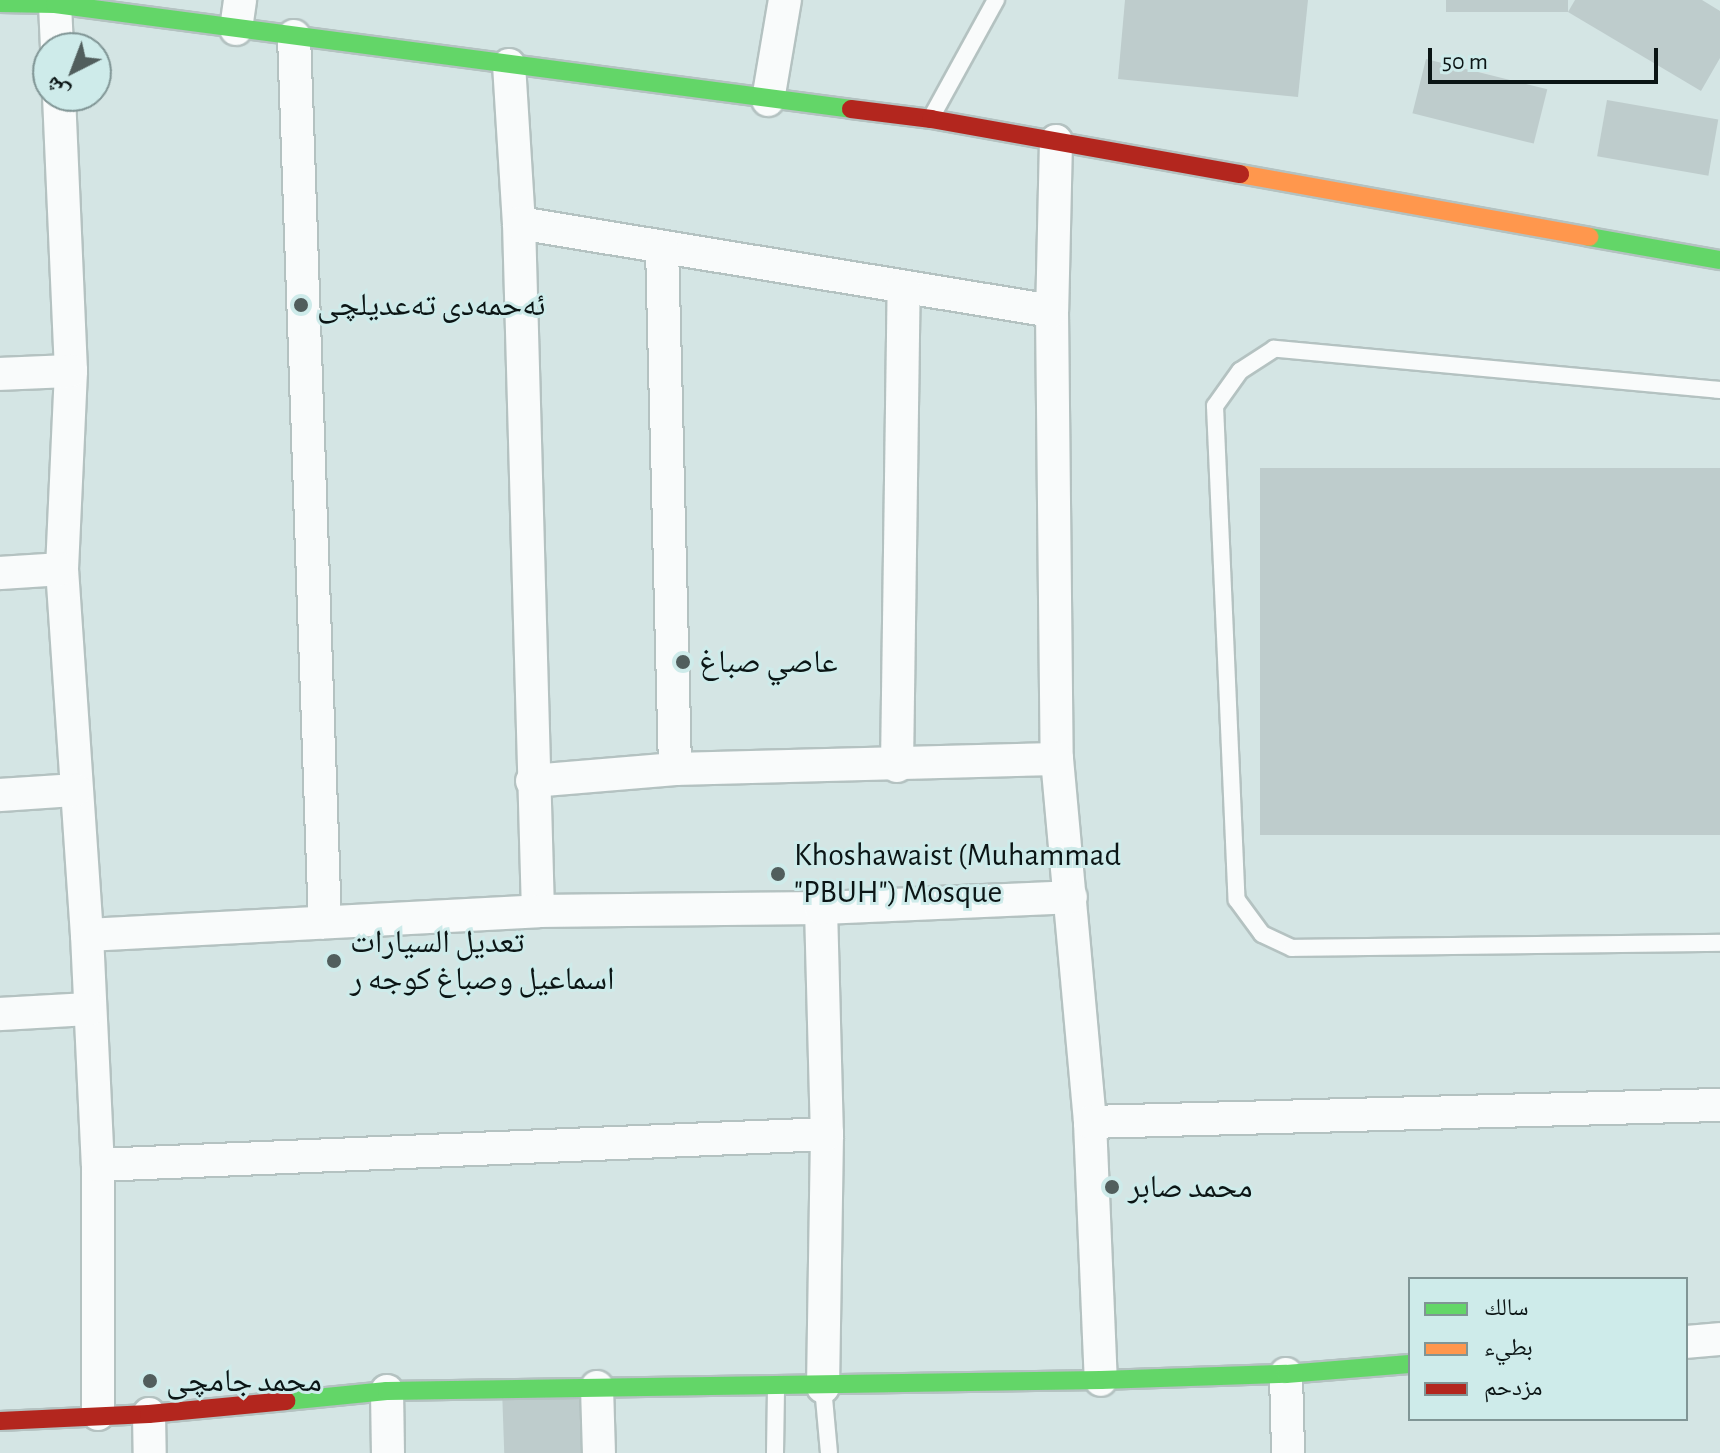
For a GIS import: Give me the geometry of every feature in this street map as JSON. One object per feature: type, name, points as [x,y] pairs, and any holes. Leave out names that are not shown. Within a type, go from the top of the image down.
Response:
[{"type":"street","points":[[768,100],[785,0]]},
{"type":"street","points":[[0,3],[238,14],[294,36],[931,119],[1720,260]]},
{"type":"street","points":[[55,4],[56,32]]},
{"type":"street","points":[[294,36],[325,922]]},
{"type":"street","points":[[509,65],[519,223],[532,781],[538,911]]},
{"type":"street","points":[[60,112],[71,371],[62,569],[87,935],[98,1165],[98,1414]]},
{"type":"street","points":[[1056,141],[1052,311],[1057,759],[1090,1122],[1101,1380]]},
{"type":"street","points":[[519,223],[1052,311]]},
{"type":"street","points":[[662,247],[675,769]]},
{"type":"street","points":[[897,766],[904,287]]},
{"type":"street","points":[[0,374],[71,371]]},
{"type":"street","points":[[0,573],[62,569]]},
{"type":"street","points":[[532,781],[675,769],[897,766],[1057,759]]},
{"type":"street","points":[[0,795],[76,790]]},
{"type":"street","points":[[87,935],[538,911],[821,908],[1071,897]]},
{"type":"street","points":[[821,908],[827,1134],[823,1387]]},
{"type":"street","points":[[0,1014],[90,1009]]},
{"type":"street","points":[[1090,1122],[1720,1105]]},
{"type":"street","points":[[98,1165],[827,1134]]},
{"type":"street","points":[[1688,1342],[1720,1339]]},
{"type":"street","points":[[0,1421],[149,1414],[387,1391],[823,1387],[1101,1380],[1286,1374],[1408,1364]]},
{"type":"street","points":[[1286,1374],[1288,1453]]},
{"type":"street","points":[[597,1387],[599,1453]]},
{"type":"street","points":[[387,1391],[388,1453]]},
{"type":"street","points":[[149,1414],[150,1453]]},
{"type":"lane","points":[[931,119],[996,0]]},
{"type":"lane","points":[[1720,390],[1274,349],[1240,371],[1215,406],[1237,900],[1262,934],[1292,948],[1720,943]]},
{"type":"lane","points":[[775,1453],[776,1387]]},
{"type":"lane","points":[[823,1387],[829,1453]]},
{"type":"building","points":[[1125,0],[1308,0],[1298,97],[1118,79]]},
{"type":"building","points":[[1446,0],[1568,0],[1568,12],[1446,12]]},
{"type":"building","points":[[1575,0],[1702,0],[1720,11],[1720,58],[1701,91],[1568,12]]},
{"type":"building","points":[[1426,59],[1547,89],[1534,144],[1412,113]]},
{"type":"building","points":[[1607,100],[1718,120],[1708,176],[1597,156]]},
{"type":"building","points":[[1260,468],[1720,468],[1720,835],[1260,835]]},
{"type":"building","points":[[597,1387],[599,1453],[504,1453],[502,1390]]},
{"type":"traffic: fast","points":[[0,3],[55,4],[851,109]]},
{"type":"traffic: fast","points":[[1589,237],[1720,260]]},
{"type":"traffic: fast","points":[[286,1401],[387,1391],[1101,1380],[1286,1374],[1408,1364]]},
{"type":"traffic: slow","points":[[1240,174],[1589,237]]},
{"type":"traffic: jam","points":[[851,109],[931,119],[1240,174]]},
{"type":"traffic: jam","points":[[0,1421],[149,1414],[286,1401]]},
{"type":"place","name":"ئەحمەدی تەعدیلچی","points":[[301,305]]},
{"type":"place","name":"عاصي صباغ","points":[[683,662]]},
{"type":"place","name":"Khoshawaist (Muhammad \"PBUH\") Mosque","points":[[778,874]]},
{"type":"place","name":"تعديل السيارات اسماعيل وصباغ كوجه ر","points":[[334,961]]},
{"type":"place","name":"محمد صابر","points":[[1112,1187]]},
{"type":"place","name":"محمد جامچی","points":[[150,1381]]}]
